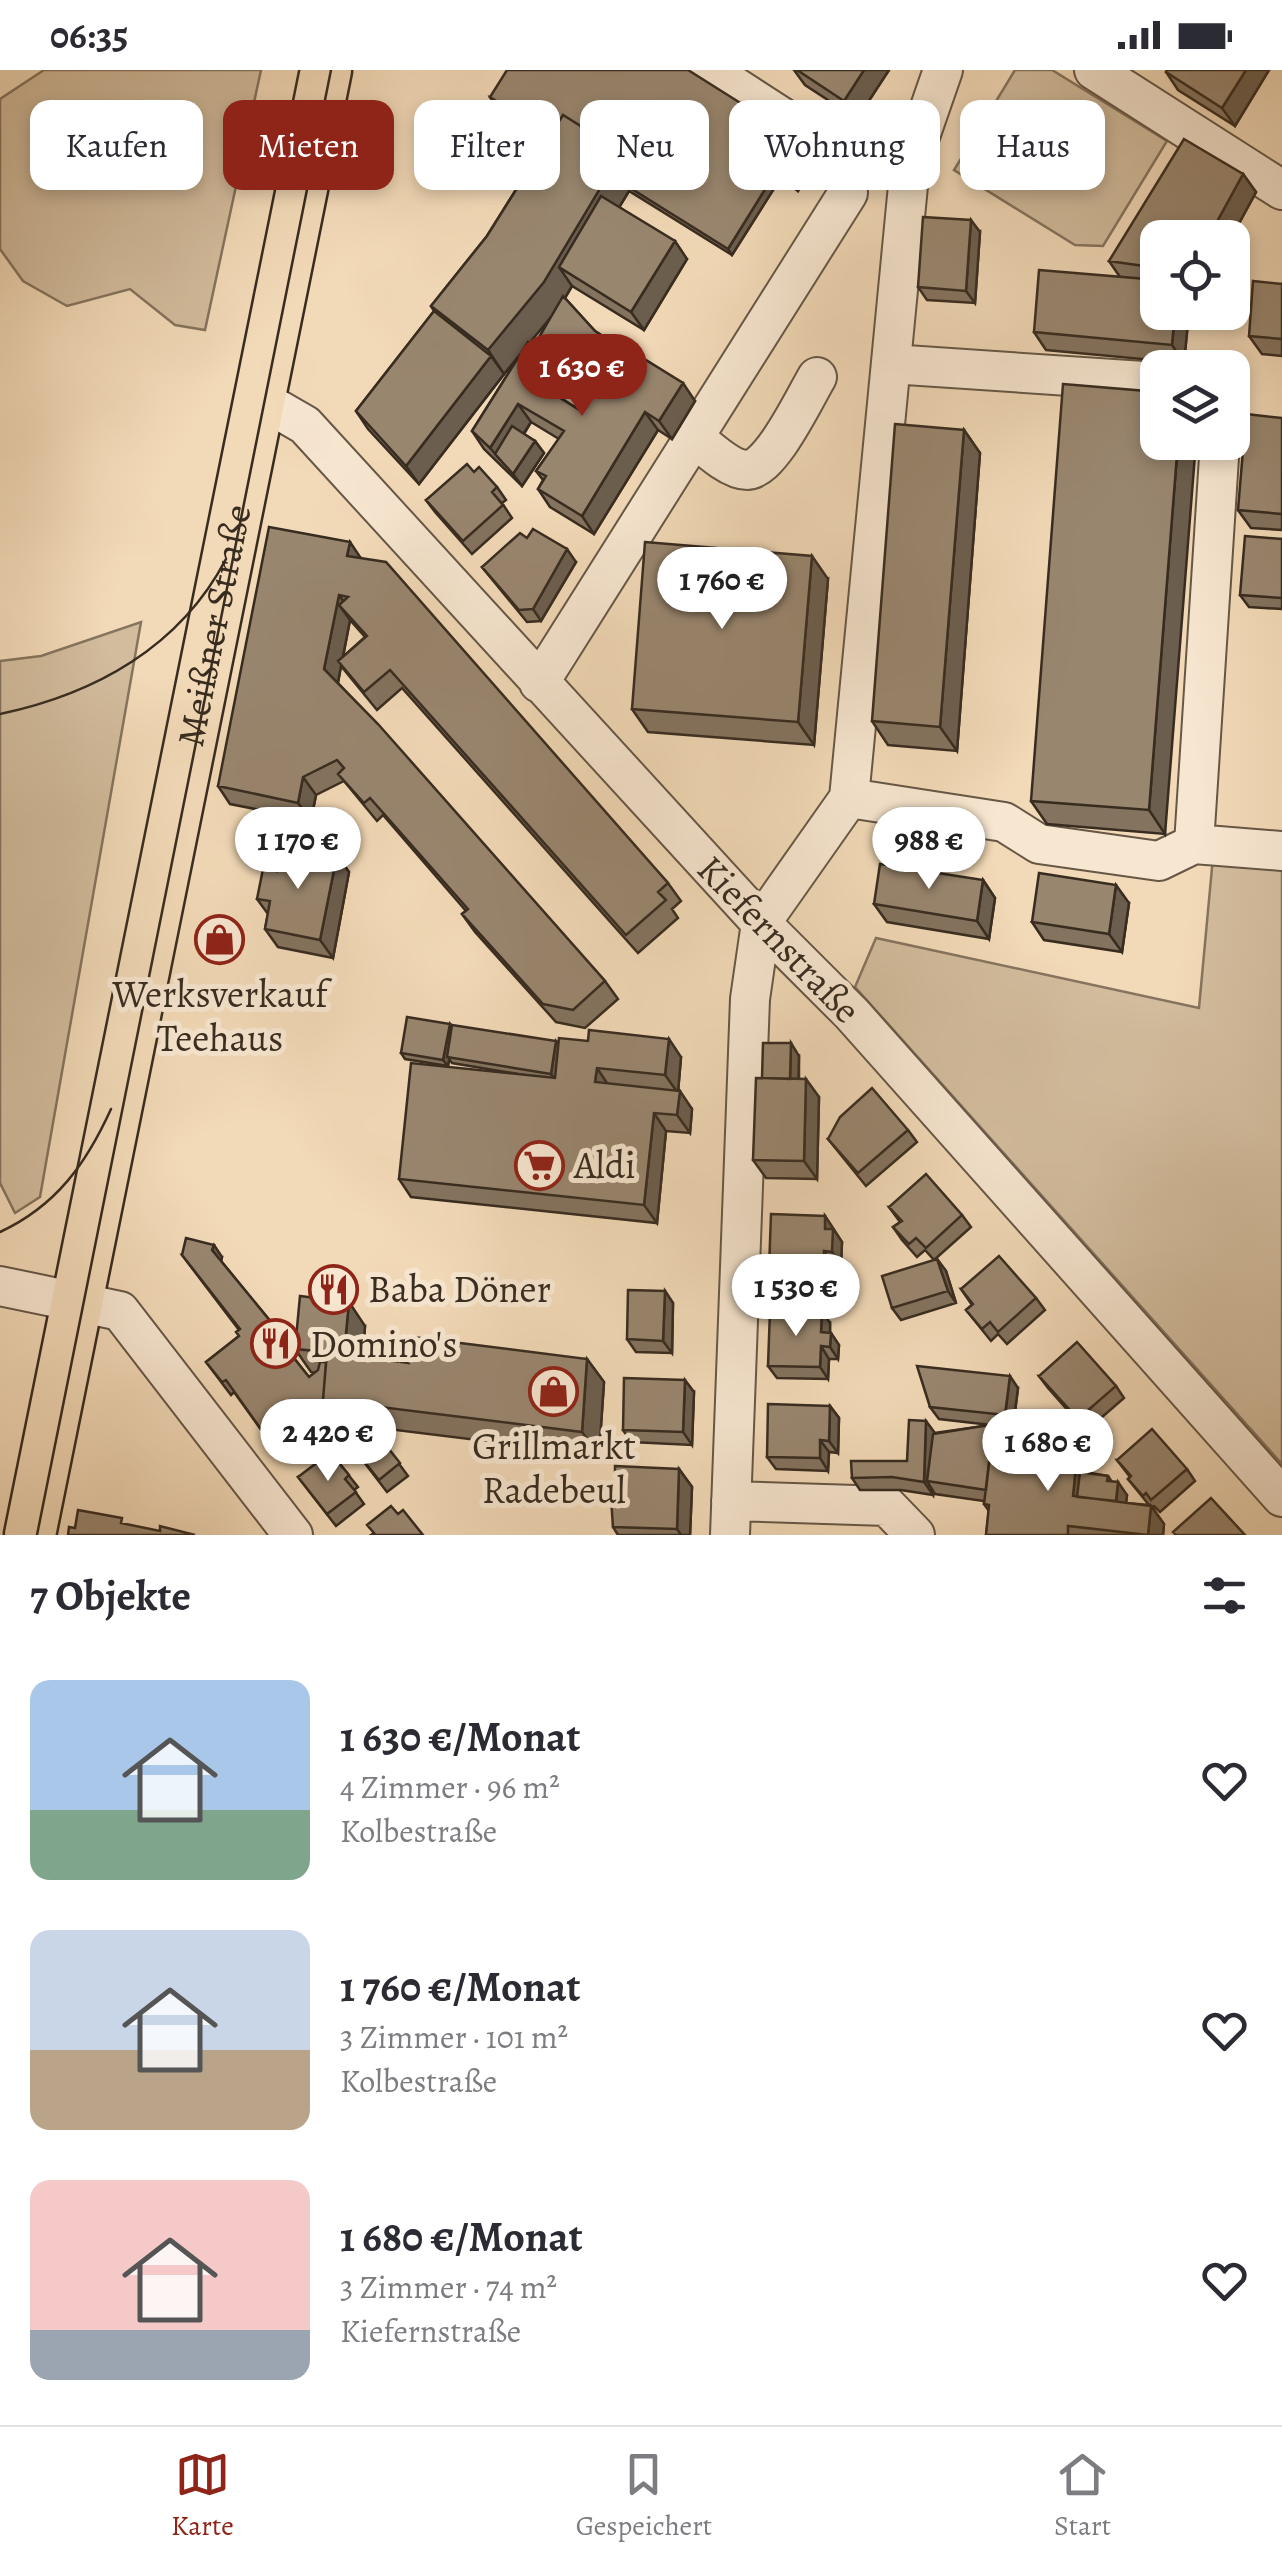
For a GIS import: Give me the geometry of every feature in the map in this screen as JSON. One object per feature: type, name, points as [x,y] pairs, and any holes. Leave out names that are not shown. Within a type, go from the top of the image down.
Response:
[{"type":"main road","name":"Meißner Straße","points":[[30,1535],[326,70]]},
{"type":"street","points":[[540,684],[848,193],[845,158],[708,70]]},
{"type":"street","points":[[915,1535],[887,1506],[730,1518],[750,999],[761,924],[849,798],[910,165],[943,70]]},
{"type":"street","points":[[1094,70],[1282,190]]},
{"type":"street","points":[[891,364],[1140,381]]},
{"type":"street","points":[[694,437],[744,470],[754,469],[770,456],[817,377]]},
{"type":"street","name":"Kiefernstraße","points":[[257,404],[279,410],[305,426],[761,924],[852,1014],[1282,1497]]},
{"type":"street","points":[[1194,844],[1219,460]]},
{"type":"street","points":[[849,798],[1004,822],[1039,844],[1142,859],[1159,861],[1194,844],[1282,851]]},
{"type":"street","points":[[0,1286],[120,1310],[293,1535]]},
{"type":"shaded area","points":[[44,70],[261,70],[255,100],[223,100],[223,190],[235,190],[205,330],[175,325],[130,289],[67,306],[23,281],[0,249],[0,99]]},
{"type":"shaded area","points":[[1015,70],[1052,70],[1101,100],[997,100]]},
{"type":"shaded area","points":[[1105,103],[1167,141],[1103,246],[1075,245],[986,190],[1105,190]]},
{"type":"shaded area","points":[[141,622],[40,1197],[15,1213],[0,1183],[0,661],[41,656]]},
{"type":"shaded area","points":[[1213,857],[1282,863],[1282,1464],[855,987],[876,938],[1199,1008]]},
{"type":"building","points":[[507,70],[688,70],[736,100],[729,100],[729,190],[764,190],[728,249],[634,190],[709,190],[709,100],[580,100],[580,126],[563,115],[560,120],[560,100],[490,97]]},
{"type":"building","points":[[797,70],[864,70],[842,100]]},
{"type":"building","points":[[1167,70],[1246,70],[1222,108]]},
{"type":"building","points":[[563,115],[580,126],[580,190],[599,190],[544,282],[488,350],[431,306],[487,236],[516,190],[560,190]]},
{"type":"building","points":[[1184,139],[1243,174],[1218,220],[1140,220],[1140,265],[1109,261]]},
{"type":"building","points":[[601,196],[675,241],[631,312],[559,267]]},
{"type":"building","points":[[923,217],[971,220],[966,291],[918,287]]},
{"type":"building","points":[[1039,270],[1140,278],[1140,330],[1173,330],[1172,345],[1034,332]]},
{"type":"building","points":[[1253,281],[1282,284],[1282,339],[1249,336]]},
{"type":"building","points":[[563,296],[595,331],[619,346],[605,365],[565,341],[553,360],[534,346]]},
{"type":"building","points":[[434,311],[491,356],[406,466],[356,411]]},
{"type":"building","points":[[528,342],[549,355],[533,381],[578,409],[586,396],[579,392],[589,376],[595,380],[620,344],[683,383],[659,421],[645,412],[582,516],[538,489],[546,476],[536,471],[564,431],[518,404],[490,448],[472,431]]},
{"type":"building","points":[[557,367],[578,378],[580,390],[574,393],[549,380]]},
{"type":"building","points":[[1063,384],[1140,390],[1140,460],[1177,460],[1149,810],[1031,801]]},
{"type":"building","points":[[1250,414],[1282,418],[1282,514],[1238,510],[1242,460],[1250,460]]},
{"type":"building","points":[[895,424],[964,430],[940,727],[872,721]]},
{"type":"building","points":[[512,426],[535,441],[513,474],[495,454]]},
{"type":"building","points":[[467,464],[474,472],[479,467],[497,487],[492,492],[503,505],[463,541],[426,500]]},
{"type":"building","points":[[269,527],[350,542],[347,556],[386,562],[668,883],[658,892],[666,900],[626,935],[390,670],[364,692],[338,661],[367,636],[339,605],[348,597],[339,595],[324,669],[378,724],[605,981],[573,1010],[543,1004],[462,914],[468,909],[370,798],[364,803],[338,774],[344,768],[337,760],[303,777],[298,803],[218,786]]},
{"type":"building","points":[[533,529],[567,549],[533,609],[519,610],[482,567],[520,533],[527,538]]},
{"type":"building","points":[[1245,536],[1282,539],[1282,598],[1240,595]]},
{"type":"building","points":[[645,542],[812,556],[798,722],[632,709]]},
{"type":"building","points":[[283,844],[337,855],[320,940],[265,929],[270,901],[257,899],[263,869],[277,871]]},
{"type":"building","points":[[880,864],[983,880],[977,921],[874,904]]},
{"type":"building","points":[[1039,873],[1116,885],[1109,934],[1032,922]]},
{"type":"building","points":[[407,1017],[450,1024],[443,1060],[401,1053]]},
{"type":"building","points":[[452,1025],[556,1041],[551,1074],[447,1057]]},
{"type":"building","name":"Aldi","points":[[589,1030],[669,1039],[665,1075],[597,1068],[595,1082],[680,1091],[677,1115],[654,1113],[644,1205],[399,1179],[411,1063],[555,1078],[559,1038],[588,1041]]},
{"type":"building","points":[[763,1043],[791,1043],[790,1079],[762,1078]]},
{"type":"building","points":[[756,1078],[806,1079],[804,1161],[753,1160]]},
{"type":"building","points":[[872,1088],[908,1130],[858,1173],[828,1139],[840,1117]]},
{"type":"building","points":[[926,1174],[962,1215],[926,1248],[916,1238],[909,1244],[893,1227],[902,1221],[889,1207]]},
{"type":"building","points":[[771,1214],[825,1216],[825,1229],[833,1229],[832,1252],[824,1251],[823,1271],[769,1269]]},
{"type":"building","points":[[186,1238],[214,1245],[212,1250],[285,1339],[281,1342],[309,1377],[318,1370],[320,1362],[326,1362],[323,1400],[330,1411],[306,1431],[296,1418],[268,1439],[226,1380],[222,1382],[206,1362],[239,1336],[236,1332],[240,1329],[182,1255]]},
{"type":"building","points":[[999,1256],[1036,1298],[998,1332],[990,1322],[982,1329],[966,1310],[973,1304],[961,1289]]},
{"type":"building","points":[[937,1259],[948,1291],[892,1308],[882,1276]]},
{"type":"building","points":[[628,1290],[665,1291],[663,1341],[627,1339]]},
{"type":"building","points":[[300,1296],[349,1302],[344,1354],[409,1363],[412,1337],[587,1359],[582,1432],[323,1400],[327,1352],[295,1349]]},
{"type":"building","points":[[770,1310],[822,1311],[821,1332],[831,1333],[830,1347],[821,1346],[820,1367],[768,1366]]},
{"type":"building","points":[[1077,1342],[1116,1386],[1078,1419],[1039,1376]]},
{"type":"building","points":[[917,1366],[1010,1376],[1005,1415],[930,1407]]},
{"type":"building","points":[[624,1378],[685,1380],[683,1432],[623,1430]]},
{"type":"building","points":[[768,1404],[830,1406],[829,1441],[820,1440],[820,1458],[767,1457]]},
{"type":"building","points":[[366,1420],[400,1463],[379,1480],[344,1436]]},
{"type":"building","points":[[909,1420],[926,1421],[924,1482],[892,1477],[852,1478],[851,1461],[907,1461]]},
{"type":"building","points":[[996,1424],[986,1490],[927,1481],[933,1434]]},
{"type":"building","points":[[1152,1429],[1187,1469],[1151,1500],[1128,1479],[1131,1476],[1117,1460]]},
{"type":"building","points":[[992,1437],[1078,1446],[1073,1496],[1151,1506],[1148,1535],[1068,1526],[1068,1535],[986,1535],[989,1505],[984,1504]]},
{"type":"building","points":[[327,1455],[349,1475],[345,1479],[356,1492],[327,1514],[298,1477]]},
{"type":"building","points":[[615,1466],[679,1469],[677,1529],[613,1527],[610,1484],[615,1484]]},
{"type":"building","points":[[1080,1472],[1108,1476],[1107,1481],[1118,1482],[1116,1501],[1077,1497]]},
{"type":"building","points":[[1211,1498],[1245,1535],[1173,1532]]},
{"type":"building","points":[[391,1506],[398,1514],[403,1510],[423,1535],[371,1535],[374,1533],[367,1525]]},
{"type":"building","points":[[78,1510],[122,1518],[121,1523],[160,1531],[160,1526],[195,1535],[68,1535],[69,1527],[75,1528]]},
{"type":"tram line","points":[[37,1535],[331,70]]},
{"type":"tram line","points":[[0,714],[69,694],[131,662],[185,618],[226,559]]},
{"type":"tram line","points":[[0,1232],[37,1210],[67,1181],[91,1148],[111,1109]]},
{"type":"place","name":"Werksverkauf Teehaus","points":[[220,940]]},
{"type":"place","name":"Aldi","points":[[539,1165]]},
{"type":"place","name":"Baba Döner","points":[[333,1289]]},
{"type":"place","name":"Domino's","points":[[275,1344]]},
{"type":"place","name":"Grillmarkt Radebeul","points":[[554,1392]]}]
